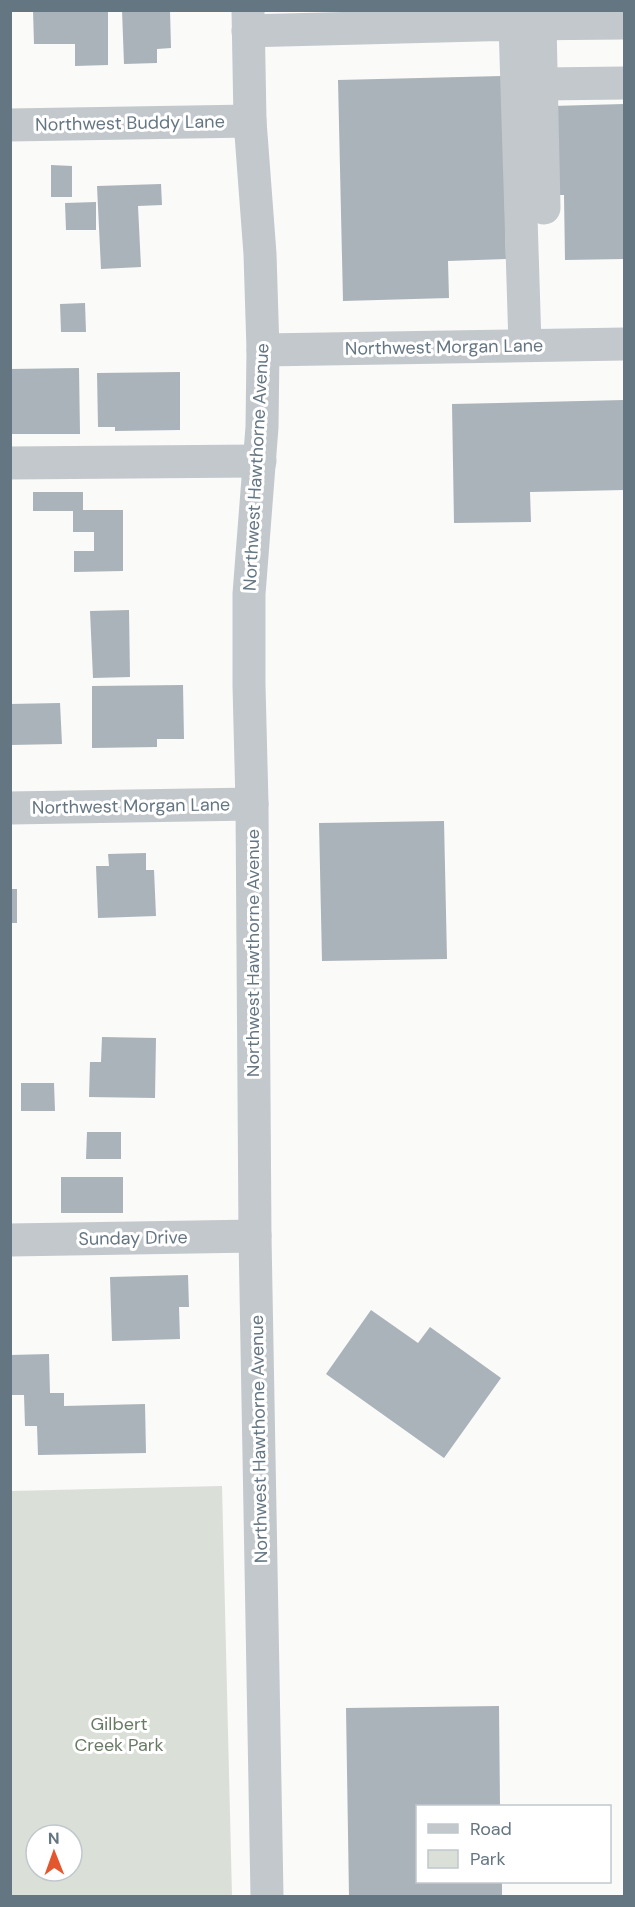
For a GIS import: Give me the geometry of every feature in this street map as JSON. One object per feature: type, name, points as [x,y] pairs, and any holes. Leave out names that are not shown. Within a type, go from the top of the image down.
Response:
[{"type":"street","points":[[248,21],[527,24],[624,22]]},
{"type":"street","name":"Northwest Hawthorne Avenue","points":[[248,21],[250,121],[260,254],[263,350],[260,461],[249,594],[255,1236],[267,1896]]},
{"type":"street","points":[[527,24],[541,84],[544,208]]},
{"type":"street","points":[[525,345],[527,24]]},
{"type":"street","points":[[541,84],[624,83]]},
{"type":"street","name":"Northwest Buddy Lane","points":[[10,125],[250,121]]},
{"type":"street","name":"Northwest Morgan Lane","points":[[263,350],[624,344]]},
{"type":"street","points":[[10,463],[260,461]]},
{"type":"street","name":"Northwest Morgan Lane","points":[[10,808],[252,804]]},
{"type":"street","name":"Sunday Drive","points":[[10,1240],[255,1236]]},
{"type":"green space","name":"Gilbert Creek Park","points":[[222,1486],[232,1896],[11,1896],[11,1491]]},
{"type":"building","points":[[33,10],[108,10],[108,65],[75,66],[75,44],[34,44]]},
{"type":"building","points":[[122,10],[170,10],[171,48],[157,49],[157,63],[124,64]]},
{"type":"building","points":[[502,76],[506,259],[448,261],[449,298],[343,301],[338,80]]},
{"type":"building","points":[[624,104],[624,259],[565,260],[564,195],[554,195],[552,106]]},
{"type":"building","points":[[51,165],[72,166],[72,197],[51,197]]},
{"type":"building","points":[[161,184],[162,205],[138,206],[141,267],[101,269],[97,186]]},
{"type":"building","points":[[96,202],[96,230],[66,230],[65,203]]},
{"type":"building","points":[[85,303],[86,332],[61,332],[60,304]]},
{"type":"building","points":[[79,368],[80,434],[10,434],[10,369]]},
{"type":"building","points":[[180,372],[180,430],[115,431],[115,427],[98,427],[97,373]]},
{"type":"building","points":[[624,400],[624,490],[530,492],[531,522],[454,523],[452,404]]},
{"type":"building","points":[[33,492],[83,492],[83,510],[123,510],[123,571],[74,572],[74,551],[94,551],[94,532],[73,532],[73,511],[33,511]]},
{"type":"building","points":[[129,610],[130,677],[93,678],[90,611]]},
{"type":"building","points":[[183,685],[184,739],[157,739],[157,747],[92,748],[92,686]]},
{"type":"building","points":[[60,703],[62,744],[10,745],[10,704]]},
{"type":"building","points":[[444,821],[447,959],[322,961],[319,823]]},
{"type":"building","points":[[146,853],[146,870],[154,870],[156,916],[98,918],[96,866],[109,866],[108,854]]},
{"type":"building","points":[[10,889],[17,889],[17,923],[10,923]]},
{"type":"building","points":[[102,1037],[156,1038],[155,1098],[89,1097],[90,1062],[101,1062]]},
{"type":"building","points":[[21,1083],[54,1083],[55,1111],[21,1111]]},
{"type":"building","points":[[87,1132],[121,1132],[121,1159],[86,1159]]},
{"type":"building","points":[[61,1177],[123,1177],[123,1213],[61,1213]]},
{"type":"building","points":[[188,1275],[189,1307],[179,1307],[180,1339],[112,1341],[110,1277]]},
{"type":"building","points":[[371,1310],[418,1343],[430,1327],[501,1378],[444,1458],[326,1374]]},
{"type":"building","points":[[49,1354],[50,1393],[64,1393],[64,1406],[145,1404],[146,1453],[38,1455],[37,1426],[25,1426],[24,1395],[10,1395],[10,1355]]},
{"type":"building","points":[[499,1706],[500,1805],[416,1805],[416,1883],[502,1883],[502,1896],[349,1896],[346,1708]]}]
